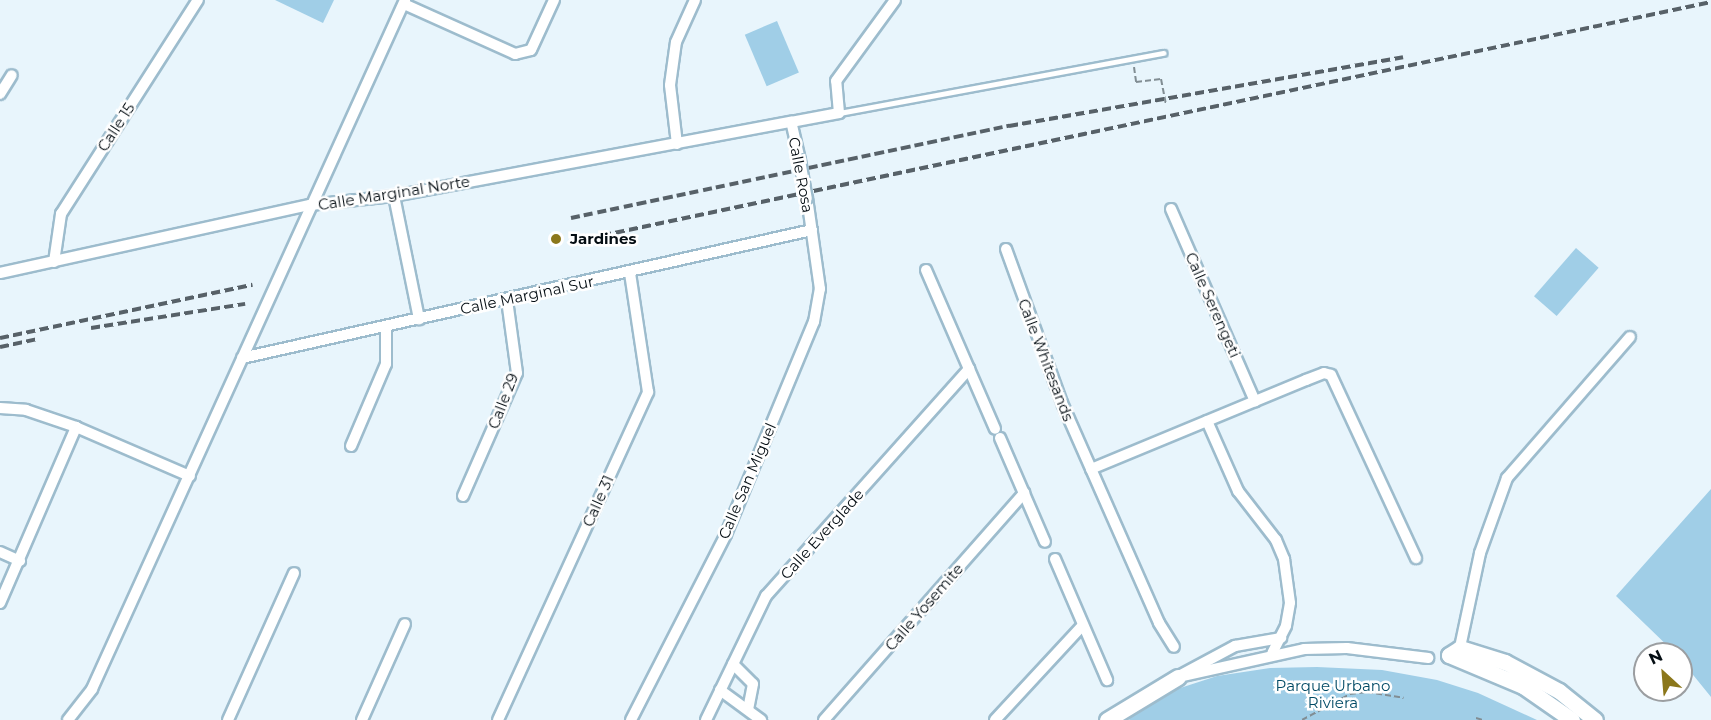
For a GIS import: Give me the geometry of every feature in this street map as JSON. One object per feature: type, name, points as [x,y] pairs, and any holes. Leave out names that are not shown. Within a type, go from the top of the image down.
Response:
[{"type":"street","name":"Calle 15","points":[[54,262],[61,214],[198,0]]},
{"type":"street","points":[[68,720],[92,688],[405,2],[515,54],[531,50],[554,0]]},
{"type":"street","points":[[678,144],[670,86],[676,42],[695,0]]},
{"type":"street","points":[[839,113],[836,81],[895,0]]},
{"type":"street","points":[[0,94],[12,75]]},
{"type":"street","name":"Calle Rosa","points":[[812,230],[791,122],[839,113]]},
{"type":"street","name":"Calle Marginal Norte","points":[[0,273],[310,206],[394,196],[791,122]]},
{"type":"street","points":[[394,196],[420,319]]},
{"type":"street","name":"Calle Serengeti","points":[[1171,210],[1255,401]]},
{"type":"street","name":"Calle Marginal Sur","points":[[242,358],[630,273],[812,230]]},
{"type":"street","name":"Calle San Miguel","points":[[631,720],[726,534],[814,322],[820,289],[812,230]]},
{"type":"street","name":"Calle Whitesands","points":[[1006,249],[1041,350],[1091,469],[1159,623],[1174,647]]},
{"type":"street","points":[[926,270],[1045,542]]},
{"type":"street","name":"Calle 31","points":[[498,720],[648,392],[630,273]]},
{"type":"street","name":"Calle 29","points":[[463,496],[517,373],[507,300]]},
{"type":"street","points":[[351,446],[386,364],[386,326]]},
{"type":"street","points":[[1455,655],[1480,553],[1507,478],[1630,336]]},
{"type":"street","name":"Calle Everglade","points":[[706,720],[766,596],[969,369]]},
{"type":"street","points":[[1091,469],[1324,373],[1331,375],[1416,558]]},
{"type":"street","points":[[0,408],[26,410],[76,427],[190,476]]},
{"type":"street","points":[[1207,420],[1238,491],[1276,540],[1284,559],[1290,603],[1281,638],[1272,653]]},
{"type":"street","points":[[0,603],[76,427]]},
{"type":"street","name":"Calle Yosemite","points":[[824,720],[1024,493]]},
{"type":"street","points":[[0,552],[20,561]]},
{"type":"street","points":[[1055,559],[1107,680]]},
{"type":"street","points":[[228,720],[294,573]]},
{"type":"street","points":[[362,720],[405,624]]},
{"type":"street","points":[[995,720],[1083,625]]},
{"type":"street","points":[[1107,720],[1235,646],[1281,638]]},
{"type":"street","points":[[1178,677],[1217,671],[1272,653],[1347,648],[1428,658]]},
{"type":"street","points":[[1455,655],[1523,686],[1572,720]]},
{"type":"street","points":[[1455,655],[1505,662],[1533,675],[1595,720]]},
{"type":"street","points":[[733,664],[753,684],[748,709]]},
{"type":"street","points":[[720,690],[761,720]]},
{"type":"lane","points":[[839,113],[1164,53]]},
{"type":"path","points":[[1132,59],[1136,82],[1161,79],[1166,105]]},
{"type":"path","points":[[1302,720],[1350,694],[1367,692],[1404,698]]},
{"type":"path","points":[[1476,718],[1483,720]]},
{"type":"green space","points":[[275,0],[334,0],[323,23]]},
{"type":"green space","points":[[777,21],[799,73],[767,86],[745,35]]},
{"type":"green space","points":[[1576,248],[1599,268],[1557,316],[1534,296]]},
{"type":"green space","points":[[1711,489],[1711,697],[1693,675],[1693,642],[1664,642],[1616,596]]},
{"type":"green space","name":"Parque Urbano Riviera","points":[[1317,667],[1382,670],[1437,680],[1478,693],[1537,720],[1129,720],[1135,710],[1168,692],[1217,676],[1270,668]]},
{"type":"railway","points":[[576,241],[1711,2]]},
{"type":"railway","points":[[571,218],[1009,126],[1403,57]]},
{"type":"railway","points":[[0,338],[252,285]]},
{"type":"railway","points":[[91,328],[245,304]]},
{"type":"railway","points":[[0,347],[38,339]]},
{"type":"place","name":"Jardines","points":[[556,239]]}]
